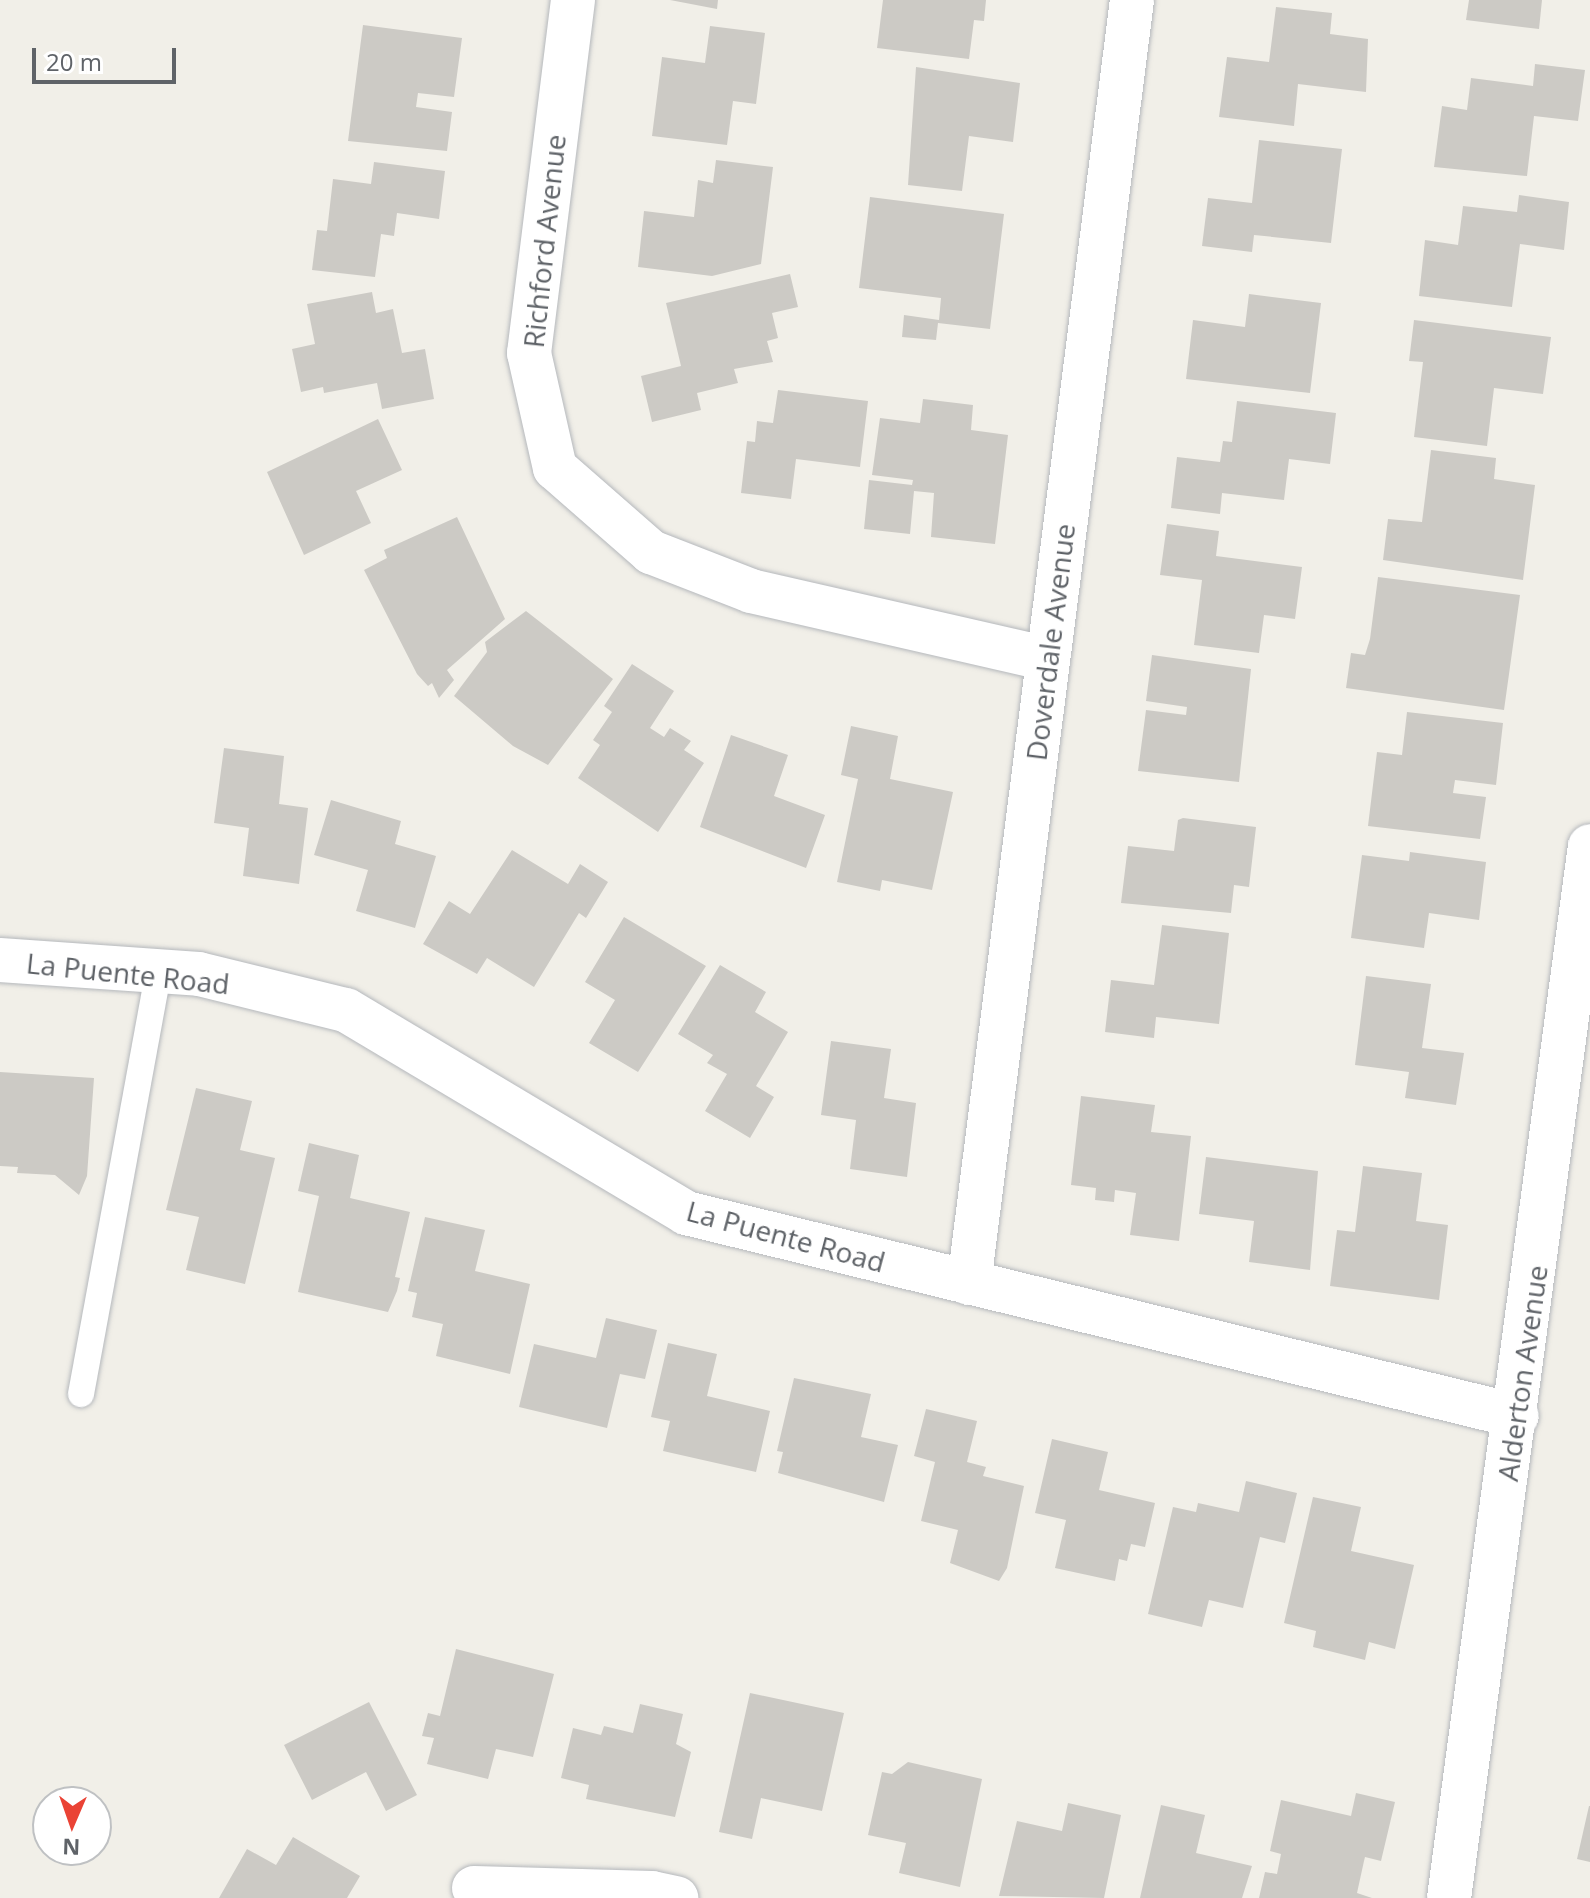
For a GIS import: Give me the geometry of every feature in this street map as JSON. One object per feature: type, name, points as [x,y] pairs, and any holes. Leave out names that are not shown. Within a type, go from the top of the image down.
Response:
[{"type":"street","name":"Richford Avenue","points":[[573,0],[529,353],[555,468],[651,552],[665,558],[751,591],[1047,659]]},
{"type":"street","name":"Doverdale Avenue","points":[[969,1283],[1132,0]]},
{"type":"street","name":"Alderton Avenue","points":[[1449,1898],[1517,1416],[1590,846]]},
{"type":"street","name":"La Puente Road","points":[[0,960],[199,974],[346,1010],[686,1213],[1517,1416]]},
{"type":"street","points":[[474,1888],[652,1893],[676,1898]]},
{"type":"lane","points":[[81,1394],[159,971]]},
{"type":"building","points":[[670,0],[718,0],[717,9]]},
{"type":"building","points":[[883,0],[986,0],[984,21],[974,20],[969,59],[877,48]]},
{"type":"building","points":[[1469,0],[1542,0],[1539,29],[1466,20]]},
{"type":"building","points":[[1276,7],[1332,13],[1330,34],[1368,39],[1366,92],[1298,84],[1294,126],[1219,117],[1227,57],[1269,62]]},
{"type":"building","points":[[363,25],[462,38],[454,97],[418,93],[416,107],[452,112],[447,151],[348,141]]},
{"type":"building","points":[[710,26],[765,33],[756,104],[733,101],[727,145],[652,136],[662,57],[705,63]]},
{"type":"building","points":[[1535,64],[1585,70],[1578,121],[1534,116],[1527,176],[1434,167],[1442,106],[1467,110],[1471,78],[1533,86]]},
{"type":"building","points":[[916,67],[1020,83],[1013,142],[969,136],[962,191],[908,185]]},
{"type":"building","points":[[1259,140],[1342,149],[1331,243],[1254,235],[1252,252],[1202,246],[1208,198],[1252,203]]},
{"type":"building","points":[[716,160],[773,167],[761,264],[712,276],[638,267],[644,211],[694,217],[698,180],[713,183]]},
{"type":"building","points":[[374,162],[445,171],[439,219],[397,213],[394,236],[381,234],[375,277],[312,270],[317,230],[327,231],[333,179],[371,184]]},
{"type":"building","points":[[1519,195],[1569,202],[1564,250],[1520,244],[1512,307],[1419,296],[1425,240],[1458,245],[1463,206],[1517,212]]},
{"type":"building","points":[[870,197],[1004,214],[990,329],[938,323],[936,340],[902,337],[904,315],[939,320],[941,298],[859,288]]},
{"type":"building","points":[[790,274],[798,307],[772,313],[778,338],[767,341],[773,362],[734,369],[738,383],[697,393],[701,410],[652,422],[641,376],[681,366],[666,303]]},
{"type":"building","points":[[372,292],[376,313],[393,309],[402,353],[425,349],[434,399],[382,409],[377,383],[324,393],[323,387],[301,392],[292,349],[315,344],[307,304]]},
{"type":"building","points":[[1249,294],[1321,303],[1310,393],[1186,379],[1193,320],[1245,327]]},
{"type":"building","points":[[1414,320],[1551,337],[1543,394],[1494,388],[1487,446],[1414,437],[1423,362],[1409,361]]},
{"type":"building","points":[[778,390],[868,401],[860,467],[796,459],[791,499],[741,493],[747,441],[755,442],[757,421],[773,423]]},
{"type":"building","points":[[923,399],[973,405],[971,430],[1008,435],[995,544],[931,537],[934,493],[914,491],[910,534],[864,529],[869,480],[912,485],[913,480],[872,475],[880,418],[920,423]]},
{"type":"building","points":[[1237,401],[1336,413],[1330,464],[1289,459],[1284,500],[1222,493],[1220,514],[1171,508],[1177,457],[1220,462],[1223,441],[1232,442]]},
{"type":"building","points":[[378,419],[402,470],[356,491],[371,523],[304,555],[267,472]]},
{"type":"building","points":[[1431,450],[1496,458],[1494,479],[1535,485],[1523,580],[1383,560],[1388,519],[1422,522]]},
{"type":"building","points":[[457,517],[505,619],[447,670],[454,680],[439,698],[432,683],[428,686],[417,674],[364,570],[387,558],[384,550]]},
{"type":"building","points":[[1167,524],[1219,531],[1216,556],[1302,567],[1295,619],[1264,615],[1259,653],[1194,645],[1202,580],[1160,575]]},
{"type":"building","points":[[1378,577],[1520,595],[1504,710],[1346,688],[1351,653],[1365,655],[1370,639]]},
{"type":"building","points":[[526,611],[613,679],[548,765],[513,746],[454,696],[487,652],[485,642]]},
{"type":"building","points":[[1152,655],[1251,669],[1239,782],[1138,771],[1146,710],[1186,715],[1187,707],[1146,701]]},
{"type":"building","points":[[632,664],[674,691],[650,728],[664,737],[670,728],[691,741],[684,750],[704,763],[658,832],[578,778],[600,745],[593,740],[612,712],[604,706]]},
{"type":"building","points":[[1407,712],[1503,723],[1496,785],[1455,780],[1453,793],[1486,797],[1480,839],[1368,826],[1377,752],[1402,755]]},
{"type":"building","points":[[851,726],[898,736],[890,779],[953,792],[932,890],[882,880],[880,891],[837,882],[858,779],[841,775]]},
{"type":"building","points":[[731,735],[788,755],[774,796],[825,815],[806,868],[700,827]]},
{"type":"building","points":[[224,748],[284,756],[279,804],[308,808],[299,884],[243,876],[249,828],[214,823]]},
{"type":"building","points":[[331,800],[401,821],[395,844],[436,856],[415,928],[356,911],[368,870],[314,855]]},
{"type":"building","points":[[1183,818],[1256,827],[1249,887],[1234,885],[1231,913],[1121,903],[1128,846],[1174,851],[1178,820]]},
{"type":"building","points":[[512,850],[568,884],[580,864],[608,882],[586,918],[579,913],[534,987],[487,958],[477,974],[423,944],[449,901],[470,914]]},
{"type":"building","points":[[1410,852],[1486,862],[1479,920],[1429,913],[1424,948],[1351,938],[1362,855],[1409,861]]},
{"type":"building","points":[[624,917],[706,966],[638,1072],[589,1043],[615,1000],[585,982]]},
{"type":"building","points":[[1162,925],[1229,933],[1219,1024],[1156,1017],[1154,1038],[1105,1032],[1111,980],[1154,985]]},
{"type":"building","points":[[720,965],[766,992],[755,1012],[788,1032],[756,1086],[774,1097],[750,1138],[705,1111],[727,1074],[707,1063],[713,1055],[678,1034]]},
{"type":"building","points":[[1366,976],[1431,984],[1422,1048],[1464,1053],[1456,1105],[1405,1098],[1409,1072],[1355,1065]]},
{"type":"building","points":[[831,1041],[891,1049],[884,1098],[916,1103],[907,1177],[850,1169],[856,1120],[821,1115]]},
{"type":"building","points":[[0,1072],[94,1078],[87,1176],[79,1195],[55,1175],[17,1173],[18,1167],[0,1166]]},
{"type":"building","points":[[196,1088],[252,1101],[240,1150],[275,1158],[245,1284],[186,1270],[199,1217],[166,1210]]},
{"type":"building","points":[[1081,1096],[1155,1105],[1151,1132],[1191,1136],[1179,1241],[1130,1235],[1136,1193],[1115,1190],[1114,1202],[1095,1200],[1096,1188],[1071,1185]]},
{"type":"building","points":[[309,1143],[359,1155],[350,1198],[410,1212],[395,1277],[400,1278],[388,1312],[298,1292],[319,1196],[298,1191]]},
{"type":"building","points":[[1206,1157],[1318,1171],[1310,1270],[1249,1262],[1254,1221],[1199,1214]]},
{"type":"building","points":[[1363,1166],[1422,1173],[1416,1221],[1448,1225],[1439,1300],[1330,1286],[1337,1230],[1355,1232]]},
{"type":"building","points":[[425,1217],[485,1230],[475,1271],[530,1284],[510,1374],[436,1356],[443,1324],[412,1317],[417,1293],[408,1291]]},
{"type":"building","points":[[606,1318],[657,1330],[645,1379],[620,1374],[607,1428],[519,1407],[534,1344],[596,1358]]},
{"type":"building","points":[[668,1343],[717,1354],[707,1396],[770,1411],[756,1472],[663,1451],[670,1421],[651,1417]]},
{"type":"building","points":[[794,1378],[871,1394],[861,1437],[898,1445],[884,1502],[778,1473],[783,1452],[777,1451]]},
{"type":"building","points":[[926,1409],[977,1421],[967,1462],[986,1467],[983,1476],[1024,1486],[1007,1568],[999,1581],[950,1563],[958,1530],[921,1521],[935,1462],[914,1456]]},
{"type":"building","points":[[1052,1439],[1108,1452],[1099,1490],[1155,1503],[1145,1547],[1131,1544],[1127,1561],[1119,1559],[1115,1581],[1055,1568],[1066,1520],[1035,1513]]},
{"type":"building","points":[[1246,1481],[1297,1493],[1285,1543],[1260,1537],[1243,1608],[1209,1600],[1202,1627],[1148,1614],[1173,1507],[1196,1512],[1198,1503],[1239,1512]]},
{"type":"building","points":[[1313,1497],[1361,1507],[1351,1551],[1414,1565],[1395,1649],[1369,1642],[1365,1660],[1313,1647],[1316,1631],[1284,1623]]},
{"type":"building","points":[[456,1649],[554,1674],[533,1757],[496,1749],[488,1779],[427,1764],[434,1738],[422,1736],[428,1713],[440,1716]]},
{"type":"building","points":[[750,1693],[844,1713],[822,1811],[761,1798],[752,1839],[719,1832]]},
{"type":"building","points":[[369,1702],[417,1795],[386,1811],[366,1772],[312,1800],[284,1745]]},
{"type":"building","points":[[640,1704],[683,1714],[676,1744],[691,1752],[675,1817],[586,1799],[589,1785],[561,1778],[573,1728],[601,1735],[604,1726],[633,1733]]},
{"type":"building","points":[[908,1762],[982,1779],[960,1887],[899,1873],[906,1843],[868,1835],[882,1772],[892,1774]]},
{"type":"building","points":[[1356,1793],[1395,1802],[1381,1861],[1365,1857],[1364,1861],[1357,1893],[1372,1898],[1259,1898],[1265,1872],[1277,1874],[1281,1854],[1270,1851],[1281,1800],[1351,1816]]},
{"type":"building","points":[[1068,1803],[1121,1815],[1104,1898],[999,1896],[1017,1821],[1062,1831]]},
{"type":"building","points":[[1161,1805],[1205,1815],[1196,1853],[1252,1866],[1242,1898],[1140,1898]]},
{"type":"building","points":[[1590,1806],[1590,1862],[1577,1859]]},
{"type":"building","points":[[293,1837],[360,1876],[347,1898],[219,1898],[247,1849],[276,1865]]}]
